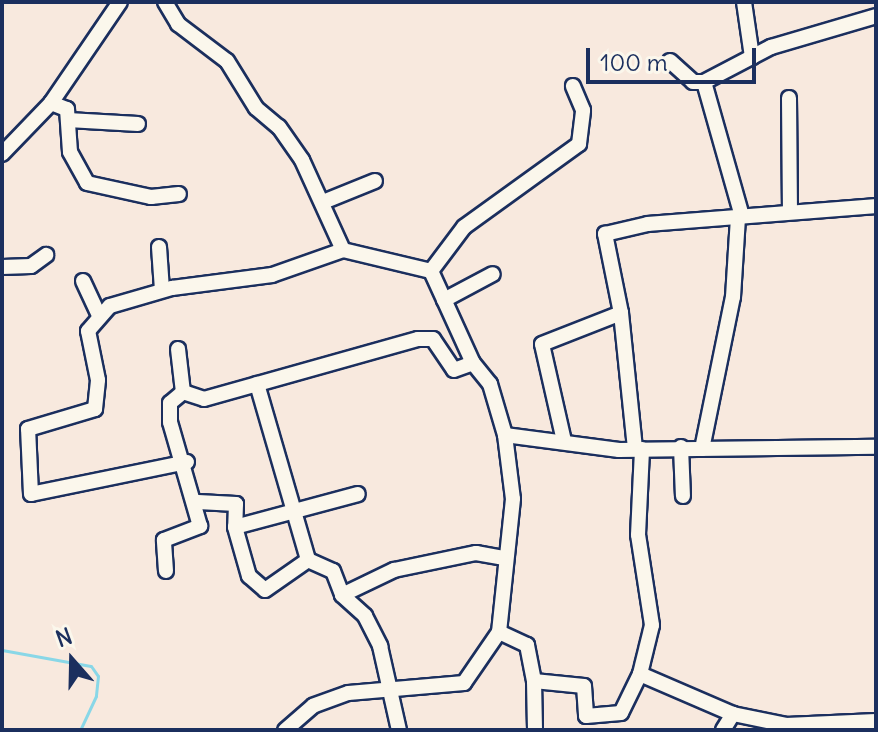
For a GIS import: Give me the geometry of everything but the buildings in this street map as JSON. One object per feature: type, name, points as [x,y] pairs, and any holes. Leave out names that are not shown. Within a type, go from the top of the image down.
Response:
[{"type":"street","points":[[2,154],[51,103],[120,2]]},
{"type":"street","points":[[165,2],[178,24],[227,61],[256,108],[302,160],[343,250]]},
{"type":"street","points":[[744,2],[752,57]]},
{"type":"street","points":[[670,61],[693,82],[704,82],[752,57],[876,16]]},
{"type":"street","points":[[702,449],[733,297],[740,217],[704,82]]},
{"type":"street","points":[[431,271],[464,227],[579,144],[583,110],[573,86]]},
{"type":"street","points":[[789,98],[790,210]]},
{"type":"street","points":[[51,103],[65,107],[70,152],[87,183],[151,197],[179,194]]},
{"type":"street","points":[[68,120],[138,124]]},
{"type":"street","points":[[323,202],[375,181]]},
{"type":"street","points":[[534,681],[583,685],[583,715],[600,724],[624,709],[640,674],[652,625],[638,535],[638,449],[621,313],[605,234],[790,210],[876,206]]},
{"type":"street","points":[[159,247],[162,290]]},
{"type":"street","points":[[187,462],[31,494],[28,429],[96,406],[88,331],[99,315],[162,290],[239,283],[343,250],[431,271]]},
{"type":"street","points":[[2,267],[31,266],[46,255]]},
{"type":"street","points":[[285,730],[313,706],[385,686],[460,686],[499,632],[513,499],[505,435],[490,384],[473,363],[431,271]]},
{"type":"street","points":[[444,300],[493,274]]},
{"type":"street","points":[[83,281],[99,315]]},
{"type":"street","points":[[564,441],[542,344],[621,313]]},
{"type":"street","points":[[183,392],[204,399],[429,337],[454,370],[473,363]]},
{"type":"street","points":[[166,571],[164,540],[200,527],[198,502],[169,412],[183,392],[178,349]]},
{"type":"street","points":[[257,384],[308,560],[333,571],[342,595],[374,632],[385,686],[399,730]]},
{"type":"street","points":[[505,435],[564,441],[587,449],[876,447]]},
{"type":"street","points":[[681,447],[683,496]]},
{"type":"street","points":[[235,527],[358,494]]},
{"type":"street","points":[[198,502],[236,504],[235,527],[249,576],[265,590],[308,560]]},
{"type":"street","points":[[342,595],[394,570],[476,553],[505,558]]},
{"type":"street","points":[[499,632],[527,645],[534,681],[535,730]]},
{"type":"street","points":[[640,674],[733,714],[820,728],[876,721]]},
{"type":"street","points":[[723,730],[733,714]]},
{"type":"waterway","points":[[2,650],[91,666],[98,676],[96,696],[80,730]]}]
